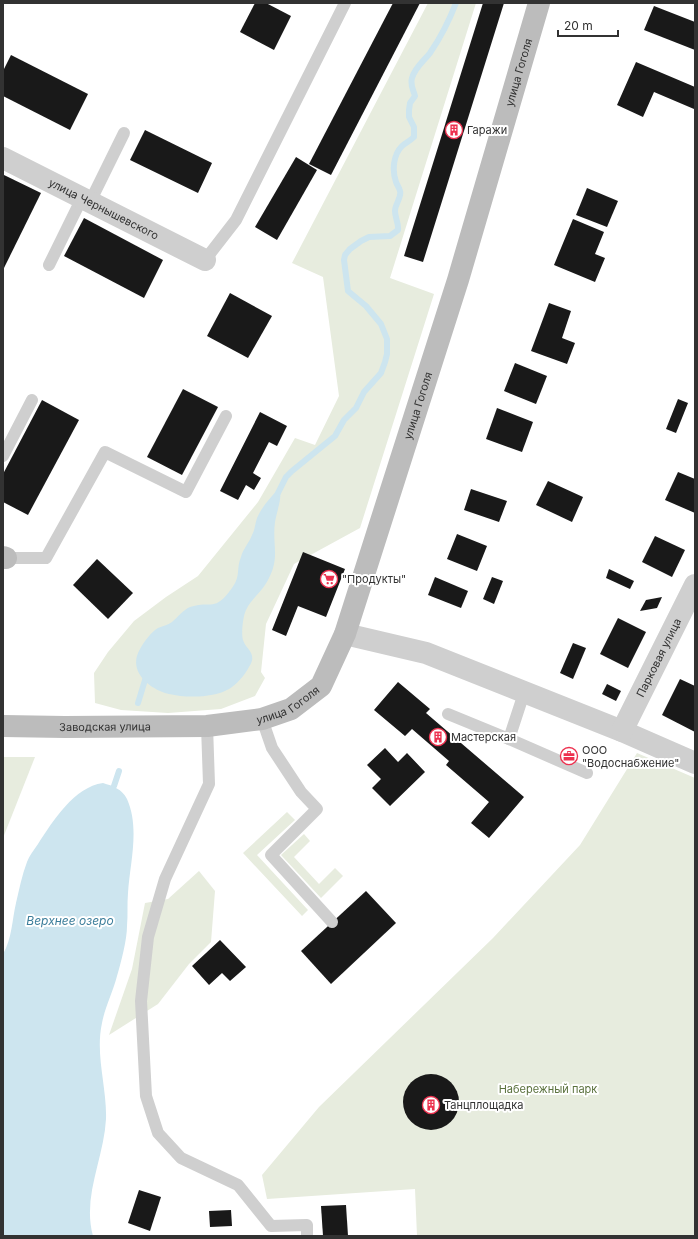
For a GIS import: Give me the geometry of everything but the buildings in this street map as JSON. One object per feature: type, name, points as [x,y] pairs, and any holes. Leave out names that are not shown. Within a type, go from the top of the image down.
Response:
[{"type":"main road","name":"улица Гоголя","points":[[207,726],[262,719],[291,709],[321,686],[345,634],[458,280],[538,3]]},
{"type":"main road","name":"Заводская улица","points":[[3,726],[207,726]]},
{"type":"street","name":"улица Чернышевского","points":[[3,158],[205,260]]},
{"type":"street","name":"Парковая улица","points":[[622,731],[695,585]]},
{"type":"street","points":[[345,634],[426,653],[622,731],[695,763]]},
{"type":"lane","points":[[205,260],[236,220],[345,3]]},
{"type":"lane","points":[[49,265],[124,133]]},
{"type":"lane","points":[[3,456],[32,400]]},
{"type":"lane","points":[[4,557],[46,558],[106,452],[186,492],[226,416]]},
{"type":"lane","points":[[509,740],[524,693]]},
{"type":"lane","points":[[448,714],[587,773]]},
{"type":"lane","points":[[262,719],[272,748],[301,792],[318,809],[271,855],[332,922]]},
{"type":"lane","points":[[207,726],[208,784],[165,879],[148,937],[141,1001],[146,1096],[158,1133],[181,1158],[238,1186],[275,1231],[307,1225],[307,1236]]},
{"type":"green space","points":[[428,3],[476,3],[390,278],[434,294],[360,528],[294,564],[266,624],[261,672],[265,678],[255,696],[221,709],[168,713],[121,710],[95,703],[94,673],[108,652],[134,621],[166,597],[198,576],[258,502],[295,438],[315,445],[339,396],[323,277],[292,263]]},
{"type":"green space","name":"Набережный парк","points":[[637,753],[695,778],[695,1236],[417,1236],[415,1189],[267,1199],[262,1175],[319,1107],[493,938],[580,845]]},
{"type":"green space","points":[[3,757],[35,757],[3,838]]},
{"type":"green space","points":[[287,812],[295,820],[257,855],[308,910],[302,916],[243,853]]},
{"type":"green space","points":[[304,834],[310,841],[294,857],[319,884],[335,868],[343,876],[321,898],[281,855]]},
{"type":"green space","points":[[199,871],[215,891],[211,942],[189,964],[158,1004],[109,1035],[132,969],[145,903],[168,899]]},
{"type":"water","points":[[280,487],[280,501],[274,530],[274,563],[264,587],[248,606],[243,621],[243,640],[252,655],[251,662],[247,670],[240,680],[232,687],[223,692],[208,696],[183,696],[169,694],[154,688],[142,678],[138,672],[136,665],[140,649],[155,630],[172,622],[187,608],[197,605],[217,603],[226,596],[235,584],[242,554],[253,533],[257,518],[267,501]]},
{"type":"water","name":"Верхнее озеро","points":[[103,783],[117,788],[127,799],[131,810],[134,834],[128,893],[126,938],[122,958],[103,1017],[100,1035],[100,1059],[105,1095],[106,1119],[102,1148],[90,1207],[90,1221],[93,1236],[3,1236],[3,954],[10,936],[22,877],[30,855],[65,806],[83,791],[92,786]]},
{"type":"waterway","points":[[278,493],[286,477],[335,436],[344,420],[356,408],[364,392],[381,373],[385,362],[387,354],[387,339],[381,324],[366,306],[348,291],[344,260],[345,255],[350,249],[361,241],[369,237],[390,236],[398,230],[395,211],[400,190],[396,183],[394,163],[399,150],[414,137],[414,127],[409,117],[410,103],[415,96],[411,80],[417,67],[430,53],[438,41],[448,23],[456,3]]},
{"type":"waterway","points":[[138,703],[145,680],[150,674]]},
{"type":"waterway","points":[[114,786],[119,771]]},
{"type":"place","name":"Гаражи","points":[[454,130]]},
{"type":"place","name":"\"Продукты\"","points":[[329,579]]},
{"type":"place","name":"Мастерская","points":[[438,737]]},
{"type":"place","name":"ООО \"Водоснабжение\"","points":[[569,756]]},
{"type":"place","name":"Танцплощадка","points":[[431,1105]]}]
